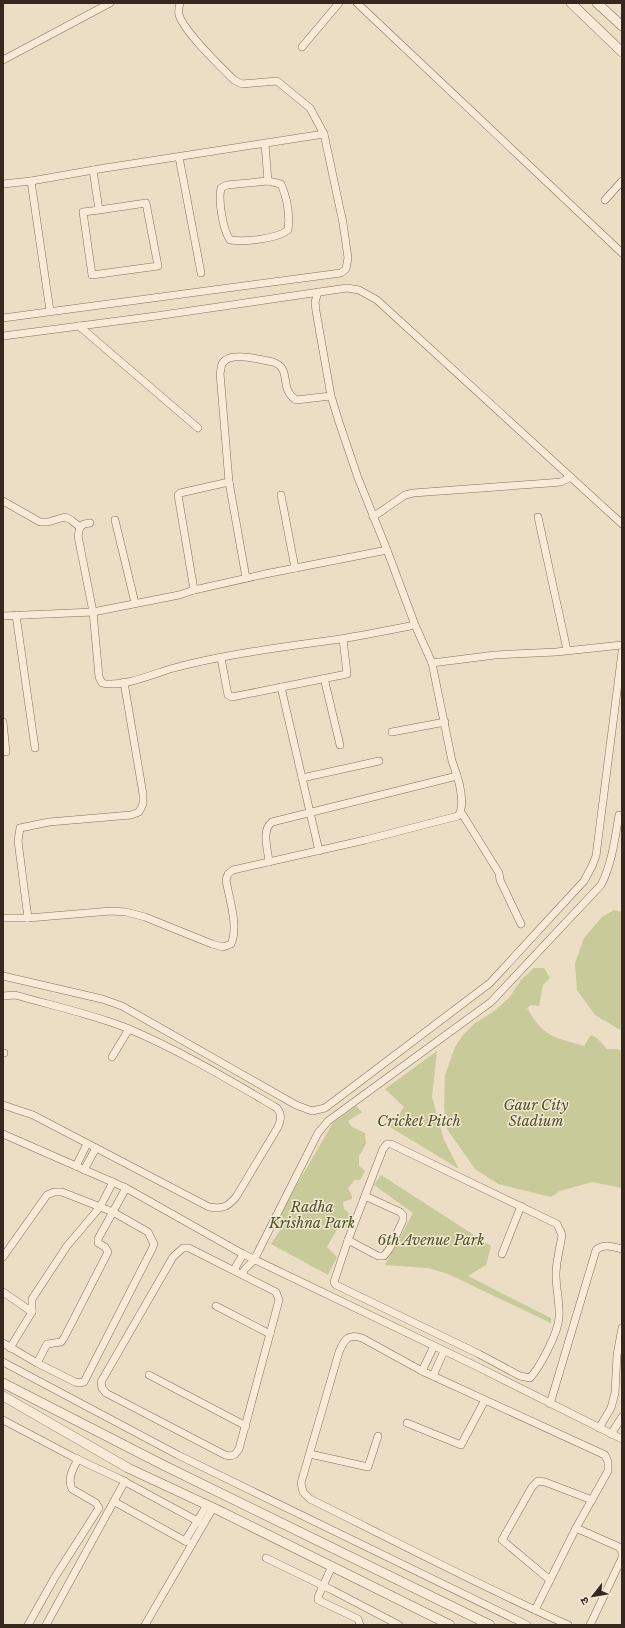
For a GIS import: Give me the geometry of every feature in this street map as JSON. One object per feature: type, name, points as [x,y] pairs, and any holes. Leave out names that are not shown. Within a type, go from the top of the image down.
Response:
[{"type":"street","points":[[3,60],[110,3]]},
{"type":"street","points":[[3,318],[344,272],[346,269],[348,258],[343,223],[324,134],[310,108],[277,81],[242,84],[234,80],[193,37],[180,17],[178,10],[180,3]]},
{"type":"street","points":[[302,47],[339,3]]},
{"type":"street","points":[[357,3],[622,253]]},
{"type":"street","points":[[571,3],[622,52]]},
{"type":"street","points":[[598,3],[622,26]]},
{"type":"street","points":[[3,184],[31,181],[324,134]]},
{"type":"street","points":[[265,144],[268,181]]},
{"type":"street","points":[[179,157],[201,273]]},
{"type":"street","points":[[93,170],[99,210]]},
{"type":"street","points":[[31,181],[50,311]]},
{"type":"street","points":[[268,181],[281,184],[284,192],[289,221],[288,230],[282,235],[239,241],[230,240],[226,234],[219,196],[220,188],[227,185],[268,181]]},
{"type":"street","points":[[605,200],[622,181]]},
{"type":"street","points":[[146,203],[158,266],[92,275],[83,212],[99,210],[146,203]]},
{"type":"street","points":[[3,336],[347,288],[359,290],[377,300],[622,524]]},
{"type":"street","points":[[3,918],[28,918],[111,911],[126,912],[145,917],[223,947],[230,944],[234,937],[234,925],[226,880],[228,874],[233,870],[365,840],[458,816],[461,812],[462,806],[457,776],[452,761],[432,664],[415,625],[358,478],[331,396],[316,311],[315,302],[318,292]]},
{"type":"street","points":[[79,326],[198,428]]},
{"type":"street","points":[[246,578],[229,482],[220,373],[222,364],[227,358],[236,356],[278,364],[282,368],[285,376],[287,392],[296,400],[331,396]]},
{"type":"street","points":[[374,518],[405,495],[413,493],[562,482],[571,477]]},
{"type":"street","points":[[194,590],[178,495],[180,493],[229,482]]},
{"type":"street","points":[[281,495],[295,568]]},
{"type":"street","points":[[3,501],[40,522],[48,522],[65,517],[72,520],[80,527]]},
{"type":"street","points":[[538,517],[566,650]]},
{"type":"street","points":[[115,520],[135,604]]},
{"type":"street","points":[[90,523],[84,524],[80,527],[78,536],[93,612],[99,677],[102,683],[108,685],[221,658],[343,639],[415,625]]},
{"type":"street","points":[[3,616],[93,612],[179,595],[246,578],[387,550]]},
{"type":"street","points":[[16,615],[35,748]]},
{"type":"street","points":[[221,658],[229,696],[347,674],[343,639]]},
{"type":"street","points":[[432,664],[495,655],[556,652],[622,645]]},
{"type":"street","points":[[3,976],[102,999],[122,1006],[296,1105],[312,1111],[324,1108],[490,983],[584,881],[596,856],[622,652]]},
{"type":"street","points":[[324,678],[340,745]]},
{"type":"street","points":[[28,918],[18,841],[20,828],[49,822],[131,815],[139,812],[143,794],[124,682]]},
{"type":"street","points":[[281,687],[319,850]]},
{"type":"street","points":[[3,722],[6,752]]},
{"type":"street","points":[[392,732],[445,722]]},
{"type":"street","points":[[302,778],[379,761]]},
{"type":"street","points":[[269,862],[265,830],[272,822],[457,776]]},
{"type":"street","points":[[461,812],[499,873],[500,880],[521,924]]},
{"type":"street","points":[[242,1274],[245,1268],[254,1260],[318,1133],[328,1121],[491,1002],[601,885],[605,878],[615,842],[619,815]]},
{"type":"street","points":[[3,996],[15,995],[105,1020],[129,1029],[184,1054],[277,1108],[281,1113],[281,1119],[278,1127],[236,1197],[227,1206],[218,1208],[209,1206],[33,1115],[3,1105]]},
{"type":"street","points":[[112,1057],[129,1029]]},
{"type":"street","points":[[3,1134],[126,1188],[242,1254],[444,1351],[622,1439]]},
{"type":"street","points":[[76,1166],[87,1144]]},
{"type":"street","points":[[391,1144],[557,1224],[562,1235],[556,1276],[559,1319],[556,1330],[536,1370],[530,1378],[520,1376],[479,1354],[336,1285],[334,1282],[365,1196],[384,1146],[391,1144]]},
{"type":"street","points":[[84,1170],[96,1148]]},
{"type":"street","points":[[10,1348],[32,1312],[32,1299],[40,1286],[67,1246],[100,1206],[113,1182]]},
{"type":"street","points":[[36,1363],[47,1344],[61,1342],[64,1338],[108,1252],[105,1247],[98,1243],[98,1239],[126,1188]]},
{"type":"street","points":[[3,1258],[47,1195],[54,1192],[62,1192],[113,1212],[148,1232],[154,1244],[84,1382],[75,1382],[36,1363],[3,1343]]},
{"type":"street","points":[[348,1240],[378,1256],[384,1256],[390,1248],[403,1220],[403,1215],[400,1212],[365,1196]]},
{"type":"street","points":[[502,1254],[521,1206]]},
{"type":"street","points":[[550,1404],[596,1250],[601,1246],[622,1249]]},
{"type":"street","points":[[183,1248],[189,1248],[234,1270],[276,1292],[279,1300],[239,1449],[235,1455],[225,1455],[106,1393],[102,1388],[101,1382],[173,1257],[178,1251],[183,1248]]},
{"type":"street","points":[[234,1270],[242,1254]]},
{"type":"street","points":[[3,1292],[32,1312]]},
{"type":"street","points":[[216,1306],[270,1334]]},
{"type":"street","points":[[599,1428],[611,1408],[615,1395],[617,1354],[622,1328]]},
{"type":"street","points":[[421,1340],[426,1329]]},
{"type":"street","points":[[422,1371],[434,1332]]},
{"type":"street","points":[[535,1610],[576,1528],[608,1471],[608,1462],[605,1455],[422,1371],[362,1338],[356,1336],[348,1338],[343,1342],[339,1352],[301,1483],[302,1492],[310,1499],[535,1610],[568,1625]]},
{"type":"street","points":[[433,1376],[444,1351]]},
{"type":"street","points":[[3,1362],[178,1455],[526,1625]]},
{"type":"street","points":[[149,1375],[246,1426]]},
{"type":"street","points":[[3,1384],[163,1465],[490,1625]]},
{"type":"street","points":[[615,1395],[622,1399]]},
{"type":"street","points":[[3,1396],[128,1468],[210,1506],[450,1625]]},
{"type":"street","points":[[407,1423],[461,1445],[485,1400]]},
{"type":"street","points":[[611,1434],[622,1417]]},
{"type":"street","points":[[3,1420],[78,1459],[125,1481],[200,1523]]},
{"type":"street","points":[[310,1454],[368,1467],[378,1436]]},
{"type":"street","points":[[28,1625],[55,1577],[99,1508],[96,1504],[70,1486],[71,1473],[78,1459]]},
{"type":"street","points":[[46,1625],[115,1502],[125,1481]]},
{"type":"street","points":[[550,1580],[502,1540],[532,1486],[538,1481],[545,1482],[592,1500]]},
{"type":"street","points":[[115,1502],[189,1543]]},
{"type":"street","points":[[145,1625],[210,1506]]},
{"type":"street","points":[[576,1528],[619,1548],[622,1552],[622,1558],[590,1625]]},
{"type":"street","points":[[266,1558],[399,1625]]},
{"type":"street","points":[[332,1566],[318,1600],[358,1619],[360,1625]]},
{"type":"green space","points":[[614,910],[622,912],[622,1031],[595,1015],[577,990],[575,963],[584,938],[602,917]]},
{"type":"green space","name":"Gaur City Stadium","points":[[534,968],[544,968],[550,978],[543,985],[539,1006],[531,1005],[527,1008],[533,1018],[545,1031],[557,1038],[584,1046],[591,1035],[597,1038],[607,1049],[617,1049],[622,1051],[622,1188],[592,1182],[560,1191],[551,1197],[498,1184],[475,1169],[447,1129],[444,1107],[445,1075],[455,1047],[463,1035],[475,1023],[493,1012],[509,998],[521,980]]},
{"type":"green space","name":"Cricket Pitch","points":[[437,1051],[432,1097],[444,1140],[459,1169],[390,1127],[404,1107],[385,1089]]},
{"type":"green space","name":"Radha Krishna Park","points":[[356,1106],[362,1112],[348,1121],[352,1127],[365,1133],[366,1144],[359,1156],[359,1166],[365,1171],[360,1180],[355,1180],[348,1188],[352,1199],[343,1202],[344,1209],[351,1215],[347,1229],[339,1226],[327,1247],[337,1257],[328,1275],[271,1244],[281,1229],[275,1222],[333,1123]]},
{"type":"green space","name":"6th Avenue Park","points":[[381,1175],[491,1246],[486,1265],[468,1276],[551,1318],[551,1323],[448,1274],[428,1268],[385,1265],[413,1213],[374,1185]]}]
